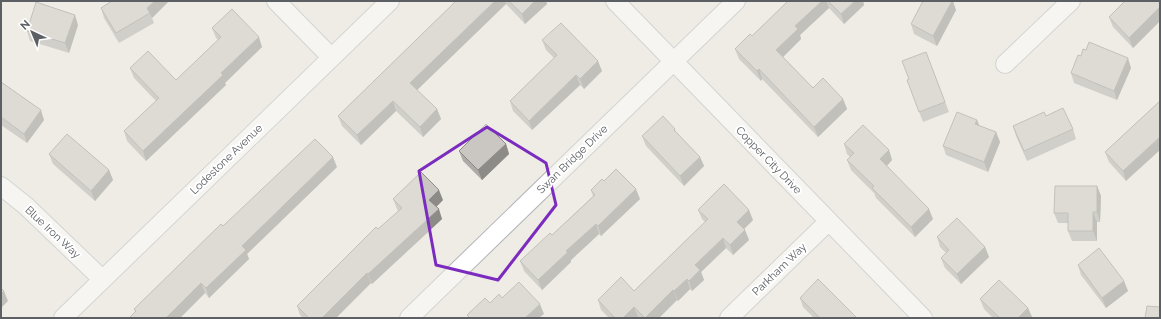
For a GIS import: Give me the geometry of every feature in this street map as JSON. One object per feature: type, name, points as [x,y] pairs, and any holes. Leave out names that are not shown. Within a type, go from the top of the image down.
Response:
[{"type":"street","points":[[276,1],[331,57]]},
{"type":"street","name":"Lodestone Avenue","points":[[63,318],[390,1]]},
{"type":"street","name":"Copper City Drive","points":[[615,1],[923,318]]},
{"type":"street","name":"Swan Bridge Drive","points":[[409,318],[736,1]]},
{"type":"street","points":[[1005,64],[1071,1]]},
{"type":"street","name":"Blue Iron Way","points":[[1,186],[42,221],[102,279]]},
{"type":"street","name":"Parkham Way","points":[[729,318],[828,221]]},
{"type":"highlighted area","points":[[487,127],[546,163],[556,205],[498,280],[436,265],[419,171]]},
{"type":"building","points":[[112,1],[155,1],[147,8],[150,13],[116,33],[101,8]]},
{"type":"building","points":[[456,1],[495,1],[410,83],[437,109],[420,127],[393,101],[357,135],[338,116]]},
{"type":"building","points":[[509,1],[535,1],[522,14]]},
{"type":"building","points":[[788,1],[822,1],[795,26],[798,29],[776,50],[813,88],[823,78],[843,99],[814,127],[759,69],[757,71],[735,49],[750,34],[752,36]]},
{"type":"building","points":[[828,1],[855,1],[841,14]]},
{"type":"building","points":[[923,1],[952,1],[933,36],[911,24]]},
{"type":"building","points":[[1125,1],[1160,1],[1160,7],[1129,38],[1109,17]]},
{"type":"building","points":[[36,2],[75,15],[65,43],[27,31]]},
{"type":"building","points":[[232,9],[259,37],[221,73],[223,75],[143,151],[124,131],[159,98],[130,68],[148,51],[176,80],[221,37],[212,28]]},
{"type":"building","points":[[561,23],[598,61],[580,79],[576,75],[529,121],[510,101],[557,55],[542,40]]},
{"type":"building","points":[[1089,42],[1128,58],[1114,91],[1071,73],[1078,55],[1081,56],[1083,49],[1086,50]]},
{"type":"building","points":[[926,52],[945,102],[919,112],[907,80],[909,79],[902,61]]},
{"type":"building","points":[[1,82],[41,110],[24,134],[1,117]]},
{"type":"building","points":[[1160,101],[1160,137],[1123,171],[1105,152]]},
{"type":"building","points":[[1063,108],[1073,129],[1024,151],[1013,126],[1044,112],[1046,116]]},
{"type":"building","points":[[957,112],[977,120],[975,124],[996,132],[984,162],[943,146]]},
{"type":"building","points":[[663,116],[675,129],[674,130],[700,157],[680,176],[642,136]]},
{"type":"building","points":[[486,124],[506,144],[478,170],[459,151]]},
{"type":"building","points":[[863,125],[889,150],[880,159],[929,209],[911,227],[872,188],[874,186],[847,160],[854,153],[844,144]]},
{"type":"building","points":[[67,134],[109,170],[91,191],[49,154]]},
{"type":"building","points":[[315,139],[333,157],[242,246],[246,250],[206,288],[201,283],[166,318],[129,318],[136,311],[134,309],[221,224],[223,226]]},
{"type":"building","points":[[616,169],[636,189],[598,226],[596,224],[566,251],[568,252],[538,280],[520,261],[550,233],[552,235],[595,195],[591,190],[602,179],[604,181]]},
{"type":"building","points":[[421,172],[439,190],[429,200],[439,209],[368,274],[367,273],[322,318],[309,318],[297,306],[376,227],[378,229],[402,208],[393,199]]},
{"type":"building","points":[[724,184],[749,210],[737,222],[745,230],[730,245],[723,238],[695,265],[700,270],[689,281],[687,279],[674,291],[673,290],[645,318],[634,307],[623,318],[615,318],[598,300],[621,277],[634,291],[708,219],[698,210]]},
{"type":"building","points":[[1055,186],[1097,186],[1097,212],[1093,212],[1093,231],[1068,231],[1068,213],[1054,213]]},
{"type":"building","points":[[957,218],[985,247],[957,274],[941,258],[949,250],[937,237]]},
{"type":"building","points":[[1099,248],[1124,281],[1102,298],[1078,265]]},
{"type":"building","points":[[818,279],[856,317],[855,318],[820,318],[800,298]]},
{"type":"building","points":[[999,280],[1028,308],[1018,318],[1000,318],[980,299]]},
{"type":"building","points":[[519,282],[540,304],[525,318],[470,318],[467,315],[485,298],[490,303],[499,294],[502,298]]},
{"type":"building","points":[[1147,306],[1160,307],[1160,318],[1145,318]]}]
